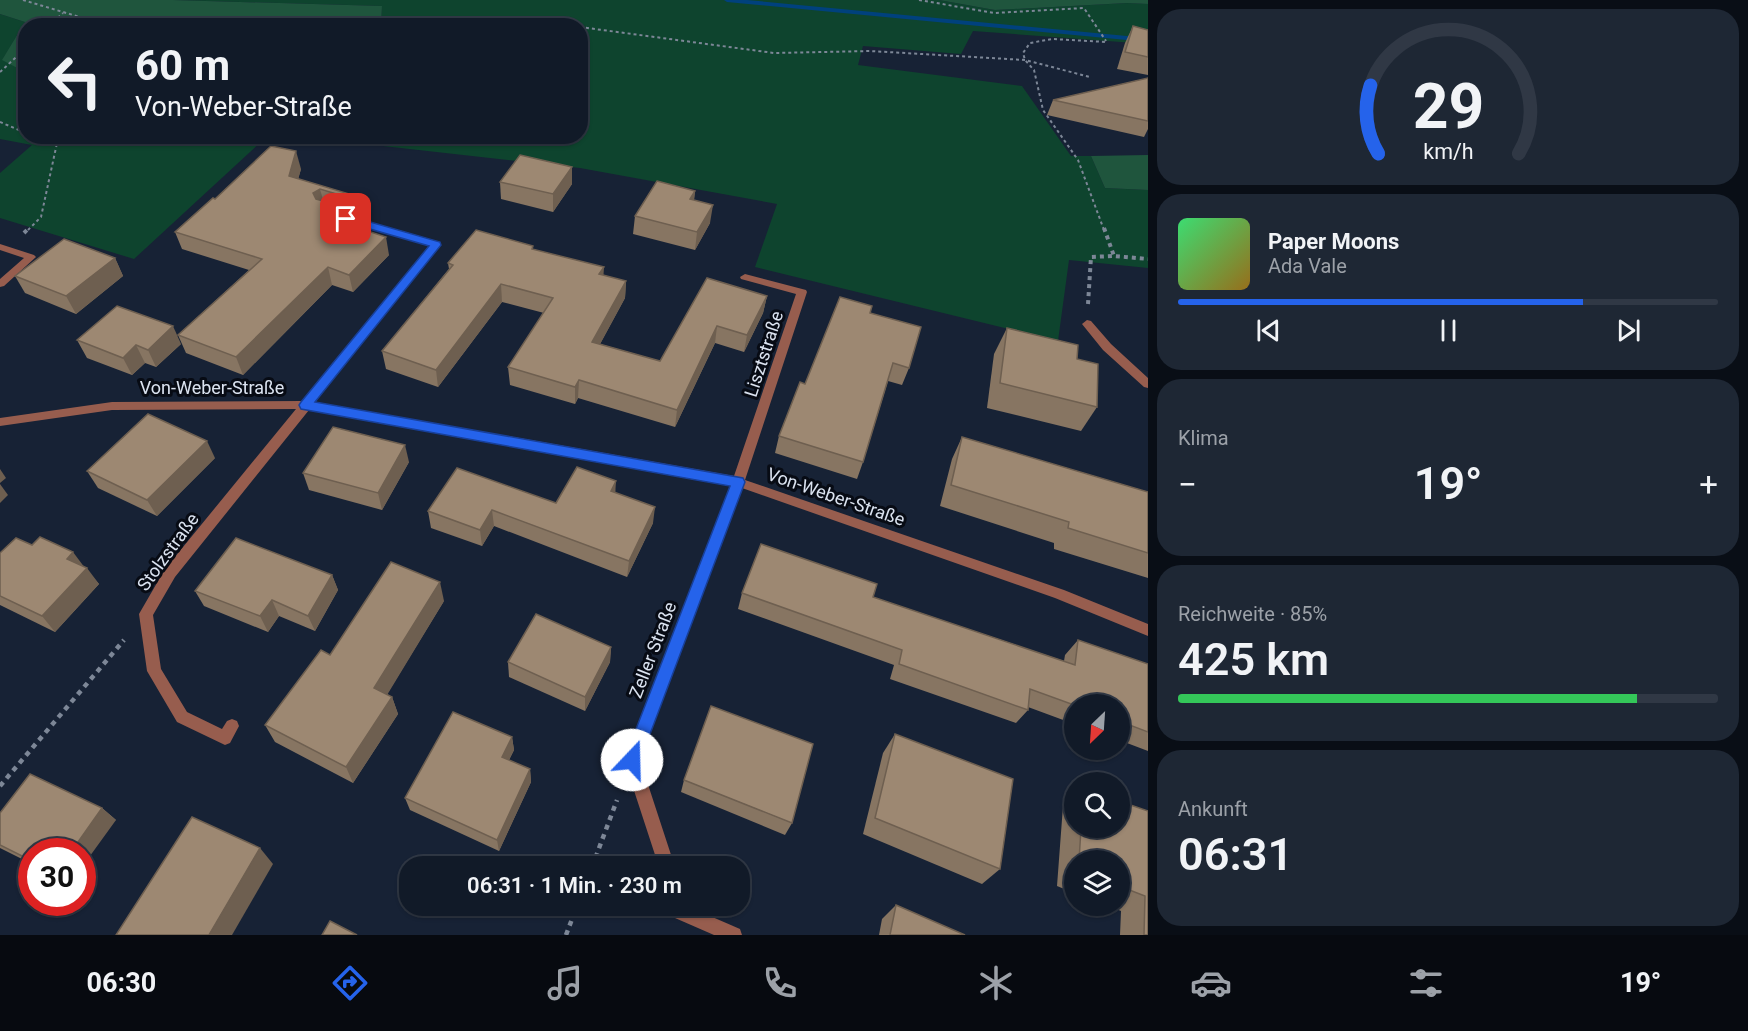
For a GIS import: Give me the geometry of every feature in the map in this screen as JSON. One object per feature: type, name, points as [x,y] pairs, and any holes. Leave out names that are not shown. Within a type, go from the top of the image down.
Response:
[{"type":"street","name":"Stolzstraße","points":[[232,726],[225,738],[182,717],[154,671],[146,614],[170,573],[436,245],[324,212]]},
{"type":"street","points":[[0,284],[31,257],[4,248]]},
{"type":"street","name":"Lisztstraße","points":[[738,482],[802,292],[745,277]]},
{"type":"street","points":[[1087,324],[1107,347],[1148,384]]},
{"type":"street","name":"Von-Weber-Straße","points":[[0,422],[112,406],[306,405],[738,482],[1059,594],[1148,630]]},
{"type":"street","name":"Zeller Straße","points":[[632,760],[738,482]]},
{"type":"street","points":[[632,760],[663,856]]},
{"type":"street","points":[[690,916],[734,935]]},
{"type":"path","points":[[23,0],[84,18]]},
{"type":"path","points":[[919,0],[994,13],[1084,8],[1106,42],[1052,39],[1030,43],[1023,52],[1024,60],[1034,70],[1043,110],[1078,160],[1114,256]]},
{"type":"path","points":[[57,18],[63,12]]},
{"type":"path","points":[[588,28],[774,53],[870,51],[1024,60],[1090,77]]},
{"type":"path","points":[[0,72],[18,55]]},
{"type":"path","points":[[0,122],[18,130]]},
{"type":"path","points":[[4,248],[41,217],[57,144]]},
{"type":"path","points":[[1087,324],[1091,257],[1114,256],[1148,259]]},
{"type":"path","points":[[0,786],[146,614]]},
{"type":"path","points":[[596,856],[632,760]]},
{"type":"path","points":[[566,935],[573,916]]},
{"type":"green space","points":[[0,0],[173,0],[382,6],[381,18],[18,20],[0,14]]},
{"type":"green space","points":[[173,0],[939,0],[995,10],[1127,3],[1148,4],[1148,44],[973,31],[961,54],[863,46],[858,65],[1022,86],[1071,156],[1091,156],[1105,188],[1148,190],[1148,268],[1069,260],[1058,341],[755,267],[777,204],[580,168],[383,146],[343,144],[588,144],[588,18],[381,18],[382,6]]},
{"type":"green space","points":[[939,0],[1148,0],[1148,4],[1127,3],[995,10]]},
{"type":"green space","points":[[0,14],[18,20],[18,34],[3,59],[18,68],[18,142],[0,139]]},
{"type":"green space","points":[[18,34],[18,68],[2,60]]},
{"type":"green space","points":[[27,144],[259,144],[134,259],[0,218],[0,173],[32,145]]},
{"type":"green space","points":[[1148,155],[1148,190],[1105,188],[1091,156]]},
{"type":"building","points":[[1133,26],[1148,30],[1148,57],[1125,52]]},
{"type":"building","points":[[1148,78],[1148,121],[1053,100]]},
{"type":"building","points":[[271,146],[296,151],[289,176],[356,196],[353,199],[320,189],[313,193],[316,199],[346,207],[334,220],[386,237],[349,275],[328,267],[236,357],[178,335],[262,259],[175,232],[213,198],[215,199]]},
{"type":"building","points":[[520,155],[572,167],[553,194],[500,182]]},
{"type":"building","points":[[657,181],[695,191],[690,199],[713,205],[697,232],[635,216]]},
{"type":"building","points":[[476,230],[533,246],[532,249],[604,267],[599,274],[626,281],[592,342],[660,361],[707,278],[767,296],[747,335],[717,326],[677,410],[579,380],[575,387],[508,367],[553,298],[501,284],[436,370],[382,351],[453,265],[448,263]]},
{"type":"building","points":[[64,239],[115,258],[66,296],[15,276]]},
{"type":"building","points":[[840,297],[872,306],[870,313],[921,327],[909,368],[893,363],[863,462],[779,436],[800,382],[805,384]]},
{"type":"building","points":[[117,306],[173,326],[148,350],[136,345],[123,358],[77,340]]},
{"type":"building","points":[[1007,328],[1078,345],[1077,359],[1098,364],[1097,407],[1000,383]]},
{"type":"building","points":[[148,414],[207,441],[147,500],[87,471]]},
{"type":"building","points":[[333,427],[405,445],[378,493],[303,473]]},
{"type":"building","points":[[962,437],[1148,492],[1148,553],[1068,528],[1069,522],[951,485]]},
{"type":"building","points":[[577,467],[616,481],[611,491],[655,507],[629,561],[492,510],[480,530],[428,511],[457,468],[556,503]]},
{"type":"building","points":[[40,537],[73,552],[67,559],[87,568],[42,616],[0,596],[0,553],[16,538],[32,545]]},
{"type":"building","points":[[236,538],[332,575],[308,616],[272,600],[260,616],[195,591]]},
{"type":"building","points":[[761,544],[877,584],[873,597],[1075,665],[1078,640],[1148,664],[1148,732],[1130,725],[1130,694],[1064,694],[1064,701],[1030,689],[1028,710],[899,664],[902,650],[742,593]]},
{"type":"building","points":[[391,562],[440,582],[374,688],[392,697],[346,767],[265,725],[321,650],[330,655]]},
{"type":"building","points":[[536,614],[611,647],[585,697],[508,662]]},
{"type":"building","points":[[711,706],[813,744],[792,823],[684,780]]},
{"type":"building","points":[[453,712],[512,737],[502,757],[530,769],[497,840],[405,798]]},
{"type":"building","points":[[895,734],[1013,779],[1000,869],[875,818]]},
{"type":"building","points":[[30,774],[102,808],[81,838],[18,838],[18,854],[0,845],[0,813]]},
{"type":"building","points":[[1130,805],[1148,811],[1148,935],[1144,935],[1145,896],[1130,890],[1130,850],[1080,850],[1080,838],[1130,838]]},
{"type":"building","points":[[192,817],[260,848],[209,935],[116,935]]},
{"type":"building","points":[[896,905],[965,935],[890,935]]},
{"type":"building","points":[[330,921],[357,935],[322,935]]},
{"type":"waterway","points":[[727,0],[1148,40]]},
{"type":"route","points":[[346,219],[436,245],[306,405],[738,482],[632,760]]}]
